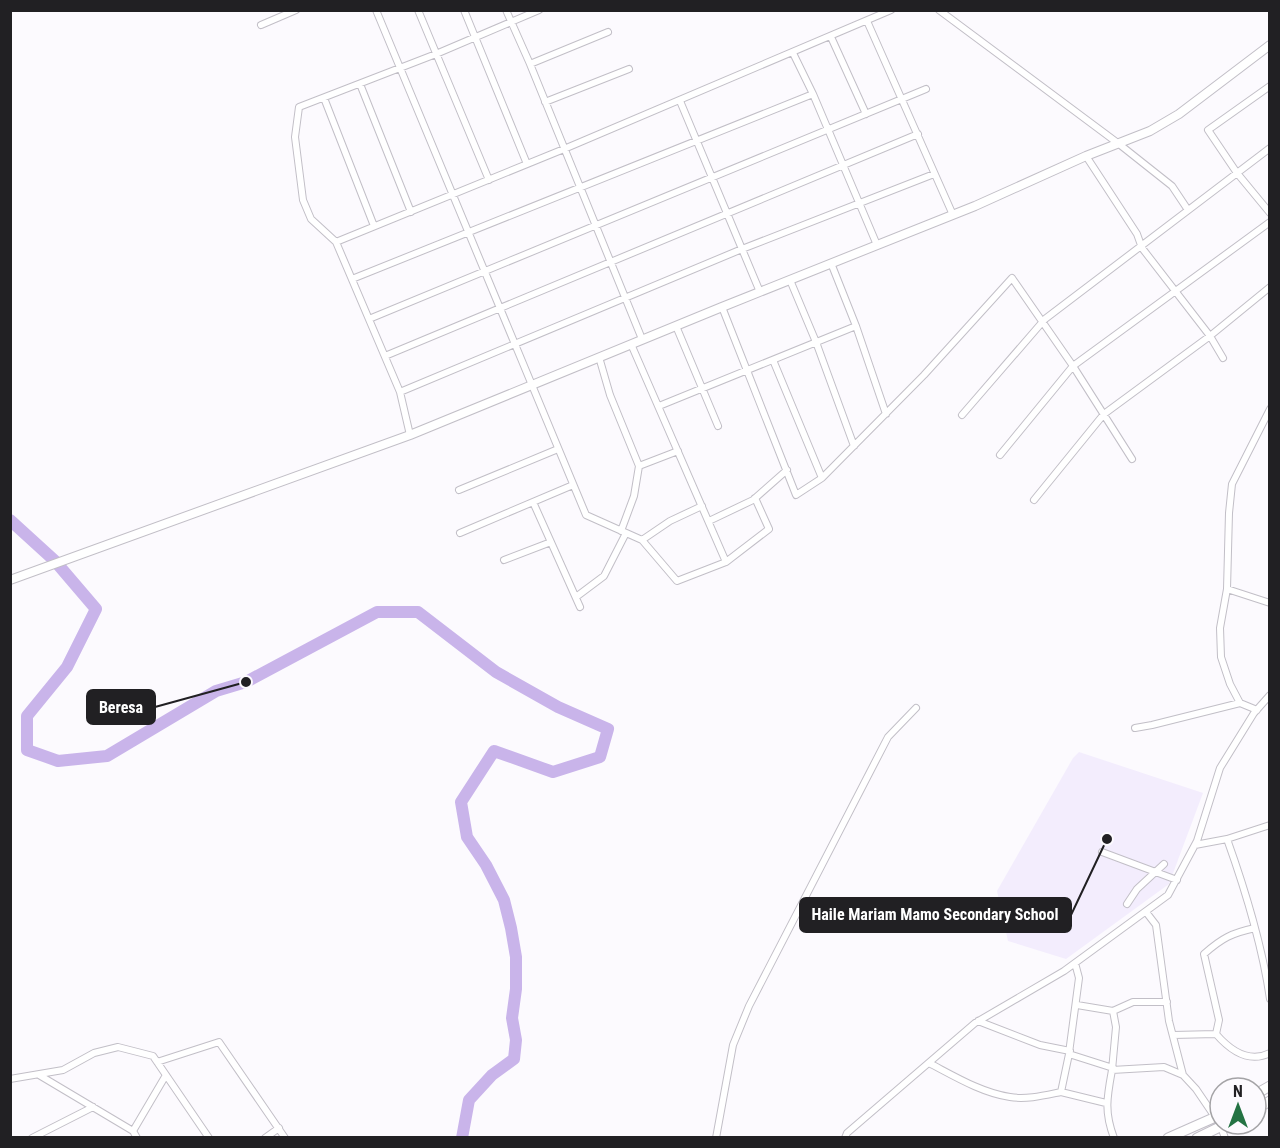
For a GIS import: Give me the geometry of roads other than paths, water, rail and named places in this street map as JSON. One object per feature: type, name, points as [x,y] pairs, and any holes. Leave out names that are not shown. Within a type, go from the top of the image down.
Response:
[{"type":"highway","points":[[1168,1137],[1208,1120]]},
{"type":"street","points":[[261,25],[296,10]]},
{"type":"street","points":[[376,10],[586,515],[642,540],[677,581],[726,562],[769,529],[755,498]]},
{"type":"street","points":[[418,10],[489,180]]},
{"type":"street","points":[[464,10],[527,164]]},
{"type":"street","points":[[506,10],[642,339]]},
{"type":"street","points":[[410,435],[400,392],[336,242],[311,219],[303,200],[295,137],[299,107],[436,54],[539,10]]},
{"type":"street","points":[[336,242],[680,101],[891,10]]},
{"type":"street","points":[[939,10],[1172,186],[1188,210]]},
{"type":"street","points":[[867,21],[953,215]]},
{"type":"street","points":[[530,64],[608,32]]},
{"type":"street","points":[[831,36],[866,114]]},
{"type":"street","points":[[10,580],[410,435],[642,339],[953,215],[1086,156],[1150,131],[1179,114],[1269,45]]},
{"type":"street","points":[[793,52],[876,245]]},
{"type":"street","points":[[545,102],[630,69]]},
{"type":"street","points":[[360,84],[411,212]]},
{"type":"street","points":[[1269,86],[1208,130],[1237,173],[1269,213]]},
{"type":"street","points":[[369,319],[926,89]]},
{"type":"street","points":[[352,279],[813,94]]},
{"type":"street","points":[[324,98],[374,226]]},
{"type":"street","points":[[680,101],[760,292]]},
{"type":"street","points":[[385,356],[918,134]]},
{"type":"street","points":[[962,415],[1043,321],[1269,148]]},
{"type":"street","points":[[1086,156],[1137,234],[1140,245],[1210,336],[1223,358]]},
{"type":"street","points":[[400,392],[625,300],[742,249],[934,174]]},
{"type":"street","points":[[1000,455],[1073,366],[1269,222]]},
{"type":"street","points":[[831,263],[886,414]]},
{"type":"street","points":[[722,307],[796,495],[822,478],[886,414],[1012,278],[1073,366],[1132,459]]},
{"type":"street","points":[[790,280],[816,342],[854,446]]},
{"type":"street","points":[[1034,500],[1104,414],[1210,336],[1269,287]]},
{"type":"street","points":[[676,326],[718,426]]},
{"type":"street","points":[[659,406],[855,326]]},
{"type":"street","points":[[631,344],[726,562]]},
{"type":"street","points":[[576,597],[604,576],[624,532],[639,466],[609,395],[599,357]]},
{"type":"street","points":[[773,360],[822,478]]},
{"type":"street","points":[[1240,703],[1230,684],[1221,657],[1220,628],[1227,589],[1229,513],[1233,484],[1269,409]]},
{"type":"street","points":[[459,490],[558,448]]},
{"type":"street","points":[[639,466],[678,451]]},
{"type":"street","points":[[709,521],[755,498],[786,470]]},
{"type":"street","points":[[460,533],[573,485]]},
{"type":"street","points":[[533,502],[580,607]]},
{"type":"street","points":[[642,540],[670,521],[702,506]]},
{"type":"street","points":[[504,560],[551,542]]},
{"type":"street","points":[[1227,589],[1269,603]]},
{"type":"street","points":[[845,1137],[978,1021],[1075,963],[1168,895],[1195,845],[1220,768],[1269,695]]},
{"type":"street","points":[[1135,728],[1152,726],[1240,703],[1257,710]]},
{"type":"street","points":[[716,1137],[733,1045],[749,1006],[888,737],[916,708]]},
{"type":"street","points":[[1195,845],[1227,840],[1269,825]]},
{"type":"street","points":[[1227,840],[1256,928],[1264,960],[1269,999]]},
{"type":"street","points":[[1102,852],[1177,880]]},
{"type":"street","points":[[1127,904],[1137,889],[1164,864]]},
{"type":"street","points":[[1146,912],[1156,925],[1167,1002],[1183,1076]]},
{"type":"street","points":[[1216,1034],[1219,1020],[1204,954],[1220,940],[1235,932],[1256,928]]},
{"type":"street","points":[[1061,1092],[1077,1005],[1079,978],[1075,963]]},
{"type":"street","points":[[1077,1005],[1113,1011],[1133,1002],[1167,1002]]},
{"type":"street","points":[[1113,1011],[1116,1027],[1106,1103],[1108,1124],[1114,1137]]},
{"type":"street","points":[[978,1021],[1112,1069],[1164,1067],[1183,1076],[1208,1104]]},
{"type":"street","points":[[1173,1035],[1216,1034],[1233,1051],[1241,1054],[1253,1056],[1269,1053]]},
{"type":"street","points":[[157,1062],[219,1042],[285,1137]]},
{"type":"street","points":[[10,1079],[63,1070],[93,1053],[118,1047],[153,1056],[209,1137]]},
{"type":"street","points":[[929,1063],[959,1078],[1011,1097],[1061,1092],[1106,1103]]},
{"type":"street","points":[[38,1075],[133,1131],[137,1137]]},
{"type":"street","points":[[133,1131],[166,1075]]},
{"type":"street","points":[[32,1137],[93,1107]]},
{"type":"street","points":[[265,1137],[279,1128]]},
{"type":"waterway","points":[[10,520],[55,561],[96,609],[67,667],[27,716],[27,750],[58,761],[107,756],[216,691],[246,682],[377,612],[418,612],[496,672],[558,707],[608,729],[600,757],[553,772],[494,751],[461,802],[467,837],[486,865],[504,900],[516,957],[516,989],[512,1018],[516,1040],[514,1059],[492,1075],[469,1100],[462,1138]]},
{"type":"place","name":"Beresa","points":[[246,682]]},
{"type":"place","name":"Haile Mariam Mamo Secondary School","points":[[1107,839]]}]
